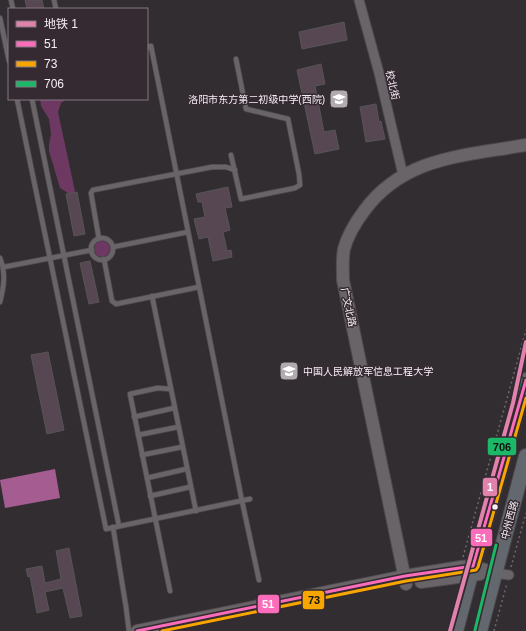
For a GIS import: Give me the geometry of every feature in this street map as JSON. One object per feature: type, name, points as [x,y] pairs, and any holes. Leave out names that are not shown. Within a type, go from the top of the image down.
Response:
[{"type":"main road","points":[[456,631],[468,569],[526,380]]},
{"type":"main road","name":"中州西路","points":[[480,631],[494,573],[526,456]]},
{"type":"street","name":"校北街","points":[[359,0],[379,73],[403,175]]},
{"type":"street","name":"广文北路","points":[[405,580],[343,280],[344,250],[352,227],[368,205],[381,192],[403,175],[442,159],[526,145]]},
{"type":"street","points":[[137,631],[468,569],[509,575]]},
{"type":"street","points":[[168,631],[405,580]]},
{"type":"lane","points":[[0,18],[8,56]]},
{"type":"lane","points":[[148,47],[151,46],[259,580]]},
{"type":"lane","points":[[231,154],[241,199],[296,188],[301,182],[288,119],[246,108],[236,59]]},
{"type":"lane","points":[[17,100],[106,529],[250,500]]},
{"type":"lane","points":[[32,100],[120,526]]},
{"type":"lane","points":[[99,239],[92,193],[93,190],[219,166],[235,170]]},
{"type":"lane","points":[[113,247],[188,232]]},
{"type":"lane","points":[[99,239],[106,239],[112,243],[113,247],[112,254],[104,260],[100,260],[95,256],[92,250],[94,243],[99,239]]},
{"type":"lane","points":[[4,267],[92,250]]},
{"type":"lane","points":[[0,258],[4,267],[4,279],[0,302]]},
{"type":"lane","points":[[104,260],[114,303],[116,304],[199,287]]},
{"type":"lane","points":[[152,296],[186,469],[196,511]]},
{"type":"lane","points":[[170,389],[158,388],[130,394],[170,592]]},
{"type":"lane","points":[[134,417],[174,408]]},
{"type":"lane","points":[[138,436],[178,427]]},
{"type":"lane","points":[[142,455],[182,447]]},
{"type":"lane","points":[[147,478],[186,469]]},
{"type":"lane","points":[[150,496],[190,486]]},
{"type":"lane","points":[[113,527],[129,631]]},
{"type":"path","points":[[468,569],[526,330]]},
{"type":"shaded area","points":[[40,100],[66,100],[61,103],[58,112],[75,191],[71,195],[60,188],[49,151],[51,134],[49,119],[41,106]]},
{"type":"shaded area","points":[[102,241],[109,246],[110,249],[105,256],[102,257],[95,252],[94,249],[99,242]]},
{"type":"shaded area","points":[[55,469],[60,498],[5,508],[0,480]]},
{"type":"building","points":[[25,0],[42,0],[44,8],[27,8]]},
{"type":"building","points":[[344,22],[347,40],[302,49],[299,32]]},
{"type":"building","points":[[321,64],[325,84],[315,86],[324,132],[335,130],[339,149],[315,154],[297,70]]},
{"type":"building","points":[[376,104],[379,122],[381,121],[385,139],[366,142],[360,107]]},
{"type":"building","points":[[228,187],[232,207],[225,208],[230,230],[223,232],[227,251],[231,250],[232,257],[213,261],[208,237],[199,239],[194,219],[205,217],[202,202],[198,202],[196,194]]},
{"type":"building","points":[[77,192],[85,234],[74,236],[66,194]]},
{"type":"building","points":[[90,261],[99,302],[89,304],[80,263]]},
{"type":"building","points":[[48,352],[64,430],[47,434],[31,355]]},
{"type":"building","points":[[69,548],[82,616],[70,618],[63,588],[45,592],[49,610],[37,613],[30,576],[28,577],[26,569],[42,566],[45,583],[61,579],[56,551]]},
{"type":"metro line","name":"1","points":[[450,631],[513,403],[526,342]]},
{"type":"transit line","name":"706","points":[[451,630],[521,379]]},
{"type":"transit line","name":"51","points":[[137,631],[405,576],[473,566],[526,380]]},
{"type":"transit line","name":"73","points":[[162,631],[406,581],[476,570],[526,398]]},
{"type":"transit line","name":"706","points":[[475,630],[496,545]]},
{"type":"place","name":"洛阳市东方第二初级中学(西院)","points":[[339,99]]},
{"type":"place","name":"中国人民解放军信息工程大学","points":[[289,371]]}]
